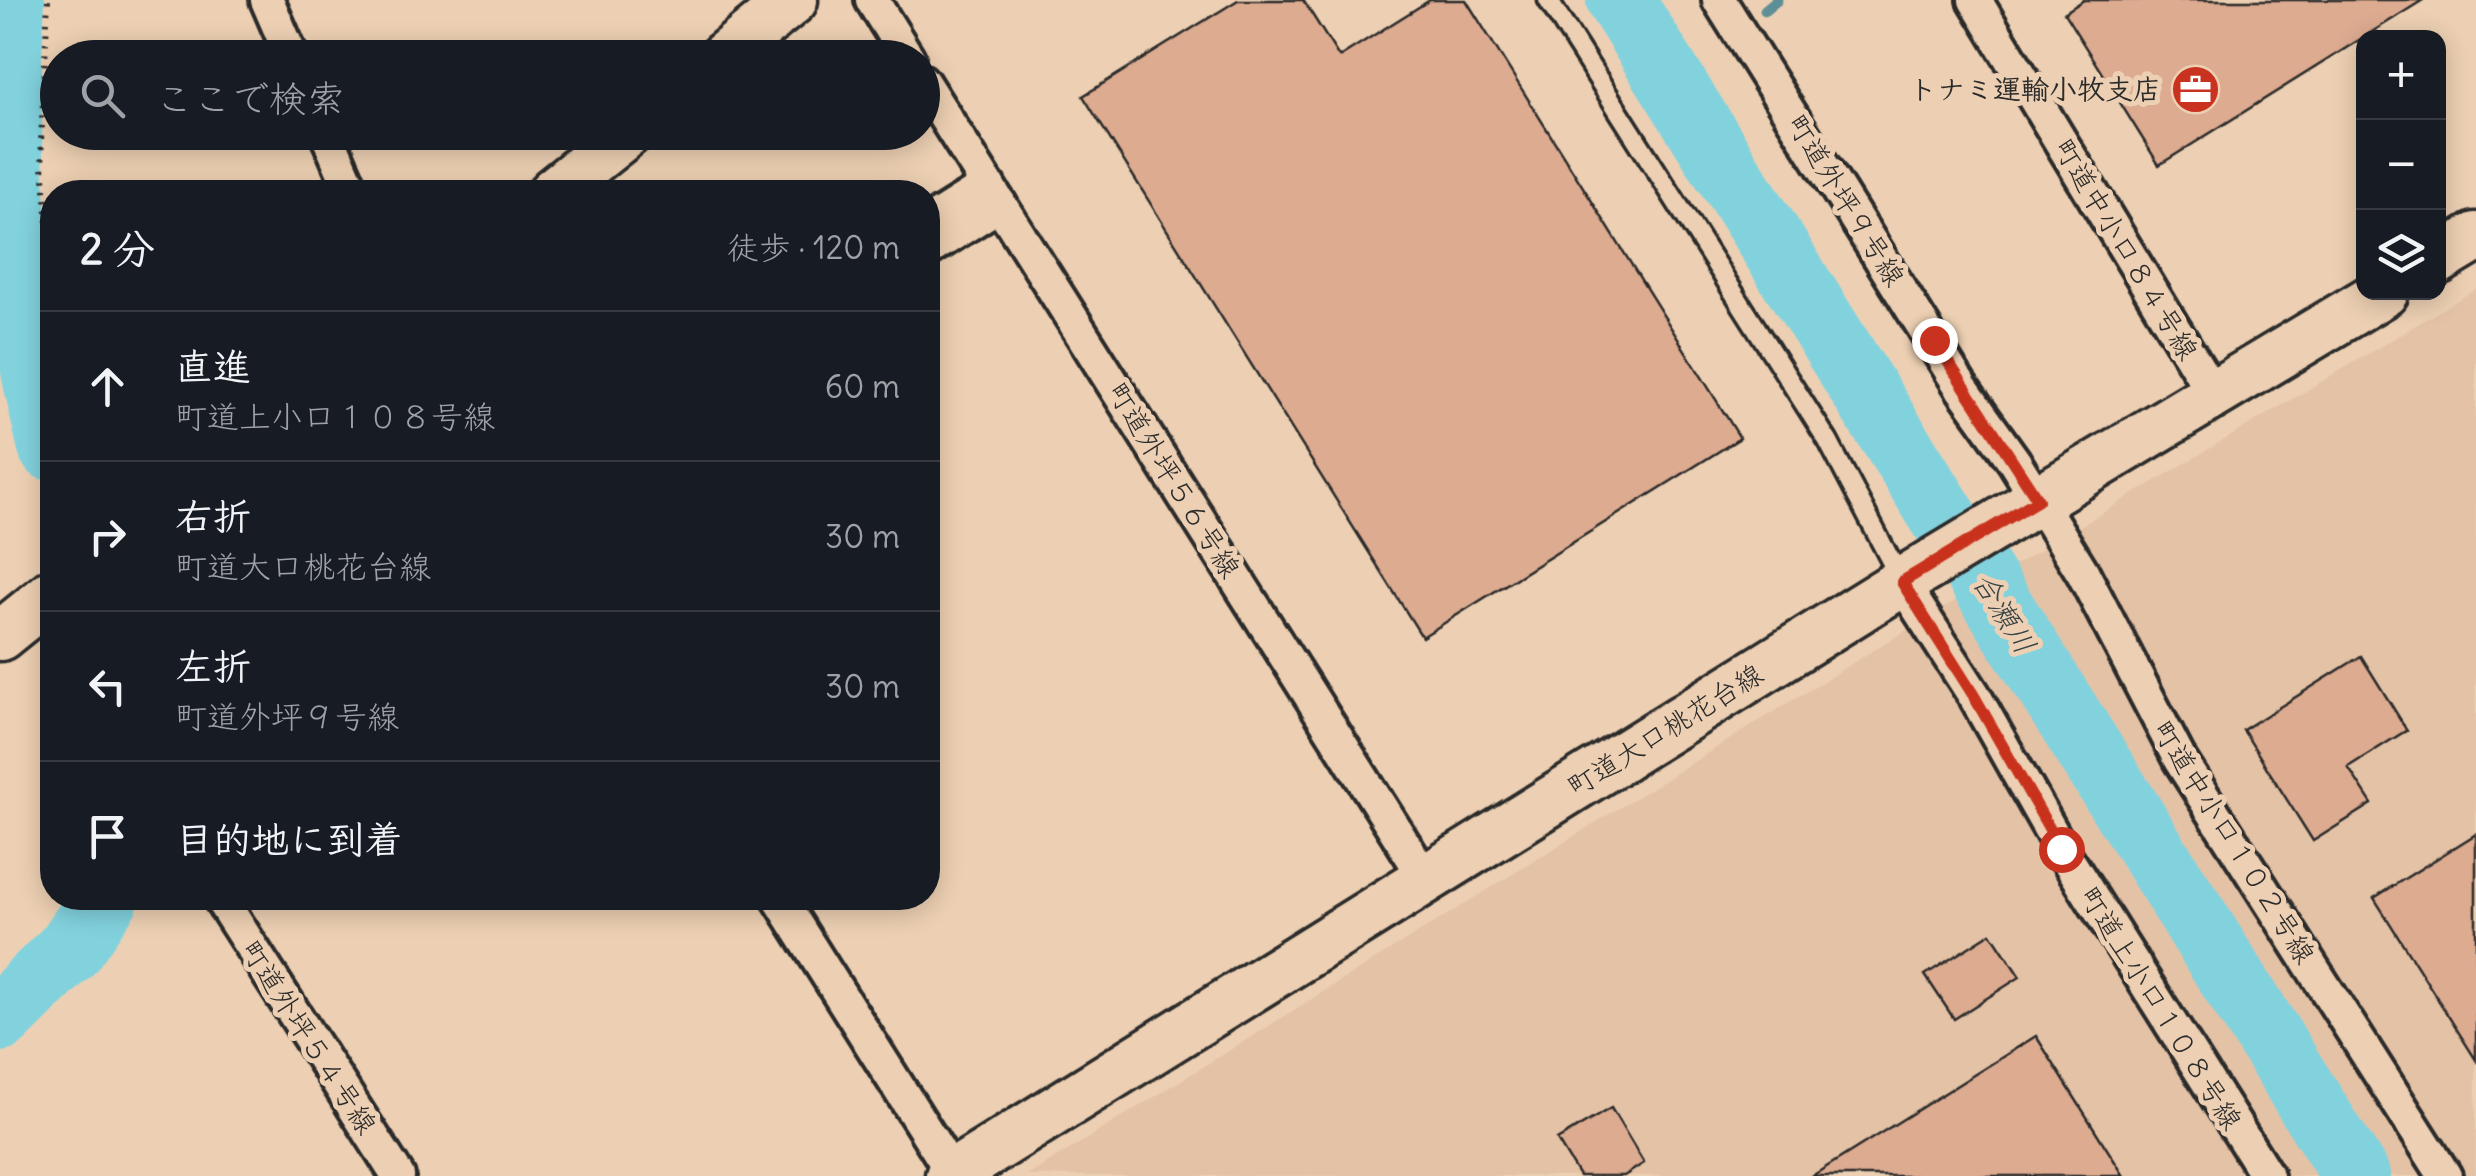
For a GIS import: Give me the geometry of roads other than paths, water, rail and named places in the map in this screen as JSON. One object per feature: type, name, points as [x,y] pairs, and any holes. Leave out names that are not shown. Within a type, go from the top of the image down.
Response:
[{"type":"street","points":[[267,0],[284,40]]},
{"type":"street","points":[[744,40],[793,0]]},
{"type":"street","points":[[872,0],[897,40]]},
{"type":"street","name":"町道中小口８４号線","points":[[1975,0],[2214,394]]},
{"type":"street","name":"町道外坪９号線","points":[[1722,1],[2032,504]]},
{"type":"street","name":"町道外坪５６号線","points":[[940,109],[1426,879]]},
{"type":"street","points":[[334,150],[347,180]]},
{"type":"street","points":[[569,180],[606,150]]},
{"type":"street","points":[[940,218],[994,194]]},
{"type":"street","points":[[940,240],[994,194]]},
{"type":"street","points":[[2446,255],[2476,237]]},
{"type":"street","name":"町道大口桃花台線","points":[[951,1175],[1908,578],[2371,300]]},
{"type":"street","name":"町道中小口１０２号線","points":[[2032,504],[2083,573],[2180,760],[2445,1176]]},
{"type":"street","name":"町道上小口１０８号線","points":[[1908,578],[2061,849],[2266,1176]]},
{"type":"street","points":[[0,636],[40,604]]},
{"type":"street","name":"町道外坪５４号線","points":[[228,910],[398,1176]]},
{"type":"street","points":[[786,910],[951,1175]]},
{"type":"lane","points":[[1548,0],[1828,441],[1908,578]]},
{"type":"waterway","points":[[11,0],[8,112],[14,225],[40,396]]},
{"type":"waterway","name":"合瀬川","points":[[1620,0],[2356,1176]]},
{"type":"waterway","points":[[1765,10],[1777,0]]},
{"type":"waterway","points":[[0,1018],[69,950],[97,910]]},
{"type":"place","name":"トナミ運輸小牧支店","points":[[2196,89]]}]
